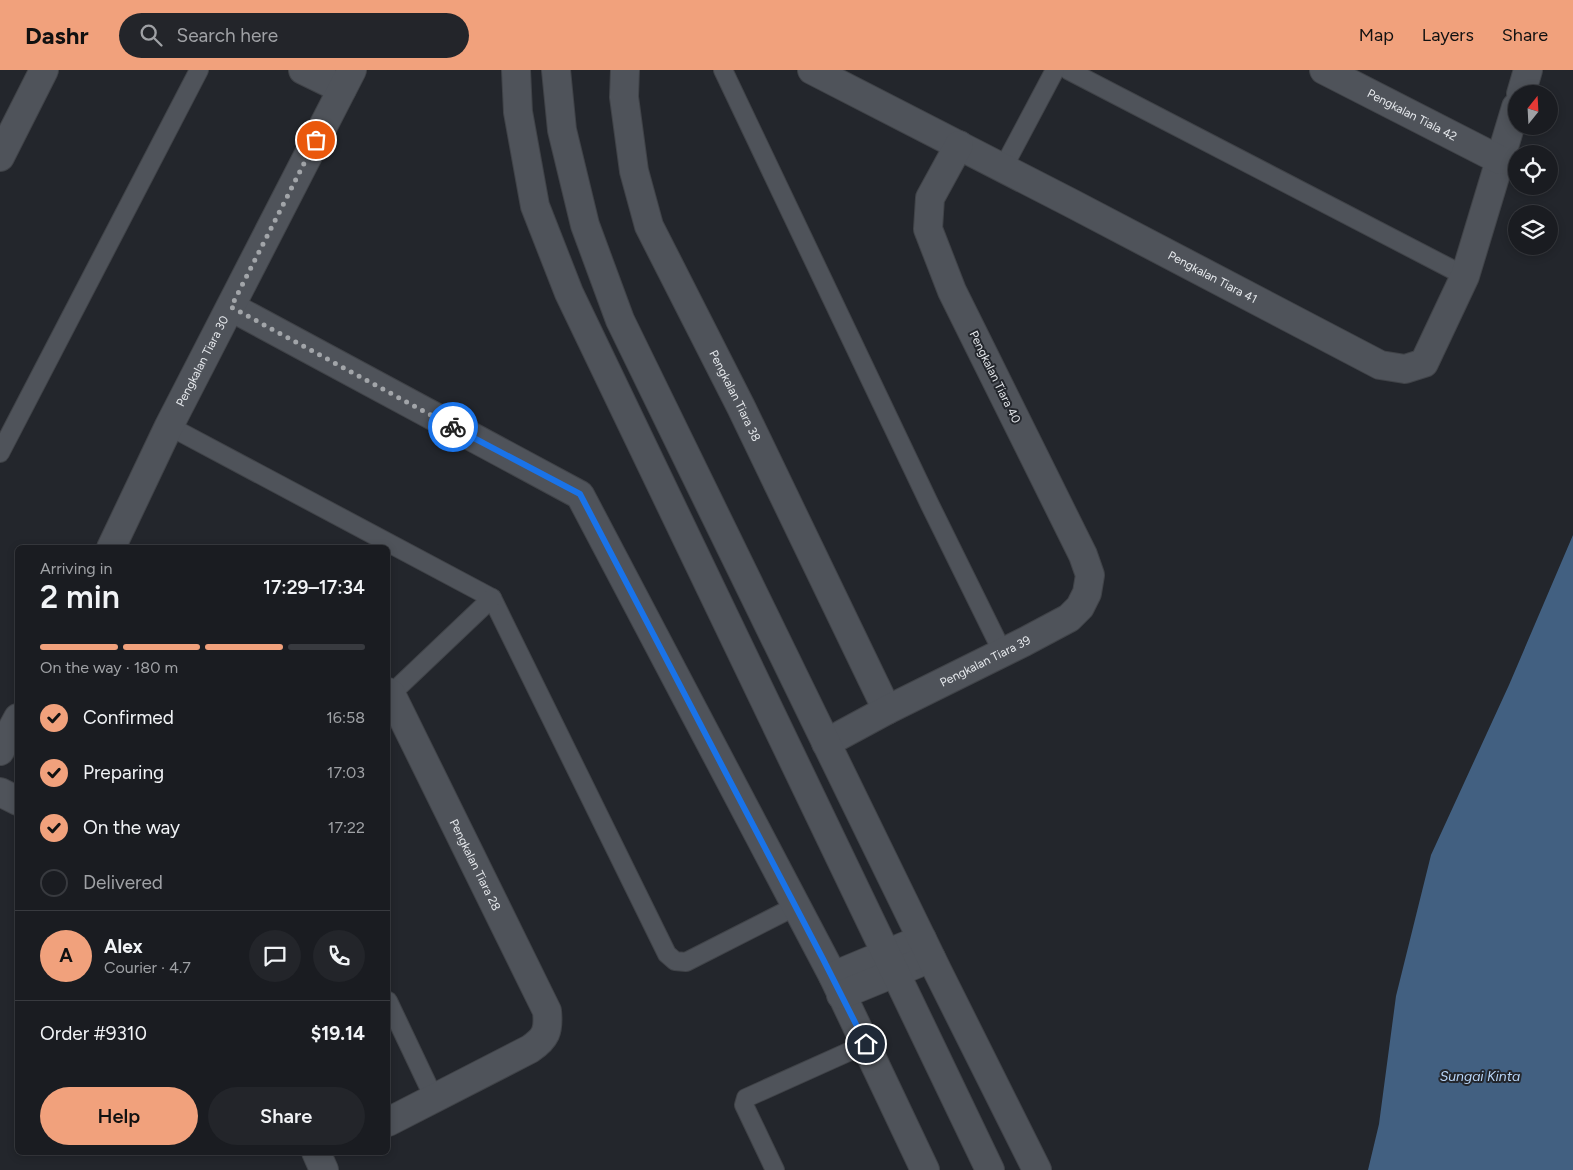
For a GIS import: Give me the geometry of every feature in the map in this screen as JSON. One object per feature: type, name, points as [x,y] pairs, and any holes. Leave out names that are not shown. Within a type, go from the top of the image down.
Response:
[{"type":"street","points":[[0,157],[44,70]]},
{"type":"street","points":[[303,70],[347,80]]},
{"type":"street","points":[[516,70],[518,112],[535,206],[570,293],[990,1170]]},
{"type":"street","points":[[556,70],[562,130],[585,226],[620,320],[926,948],[1037,1170]]},
{"type":"street","name":"Pengkalan Tiara 38","points":[[625,70],[624,97],[634,171],[649,226],[745,416],[887,710]]},
{"type":"street","name":"Pengkalan Tiara 41","points":[[812,70],[1380,365],[1405,369],[1424,363],[1465,276],[1508,134]]},
{"type":"street","name":"Pengkalan Tiala 42","points":[[1324,70],[1500,160]]},
{"type":"street","points":[[1523,85],[1528,70]]},
{"type":"street","name":"Pengkalan Tiara 30","points":[[112,545],[169,426],[347,80]]},
{"type":"street","name":"Pengkalan Tiara 40","points":[[959,145],[930,198],[928,229],[952,291],[1083,555],[1090,575],[1088,593],[1080,607]]},
{"type":"street","points":[[231,307],[580,494],[837,986],[926,1170]]},
{"type":"street","name":"Pengkalan Tiara 39","points":[[826,743],[1069,618],[1080,607]]},
{"type":"street","name":"Pengkalan Tiara 28","points":[[390,695],[547,1012],[548,1025],[542,1041],[434,1098]]},
{"type":"street","points":[[0,751],[15,724]]},
{"type":"street","points":[[0,792],[15,800]]},
{"type":"street","points":[[837,986],[865,984],[891,964],[926,948]]},
{"type":"street","points":[[390,1121],[434,1098]]},
{"type":"lane","points":[[0,453],[199,70]]},
{"type":"lane","points":[[723,70],[904,452],[1003,653]]},
{"type":"lane","points":[[1003,168],[1055,70]]},
{"type":"lane","points":[[1068,70],[1465,276]]},
{"type":"lane","points":[[169,426],[492,598],[667,954],[675,961],[686,962],[796,906]]},
{"type":"lane","points":[[390,692],[492,598]]},
{"type":"lane","points":[[390,1005],[434,1098]]},
{"type":"lane","points":[[775,1170],[744,1105],[746,1098],[866,1044]]},
{"type":"water","name":"Sungai Kinta","points":[[1573,535],[1573,1170],[1368,1170],[1379,1124],[1396,996],[1431,855],[1509,685]]},
{"type":"way so far","points":[[316,140],[231,307],[453,427]]},
{"type":"route","points":[[453,427],[580,494],[866,1044]]}]
